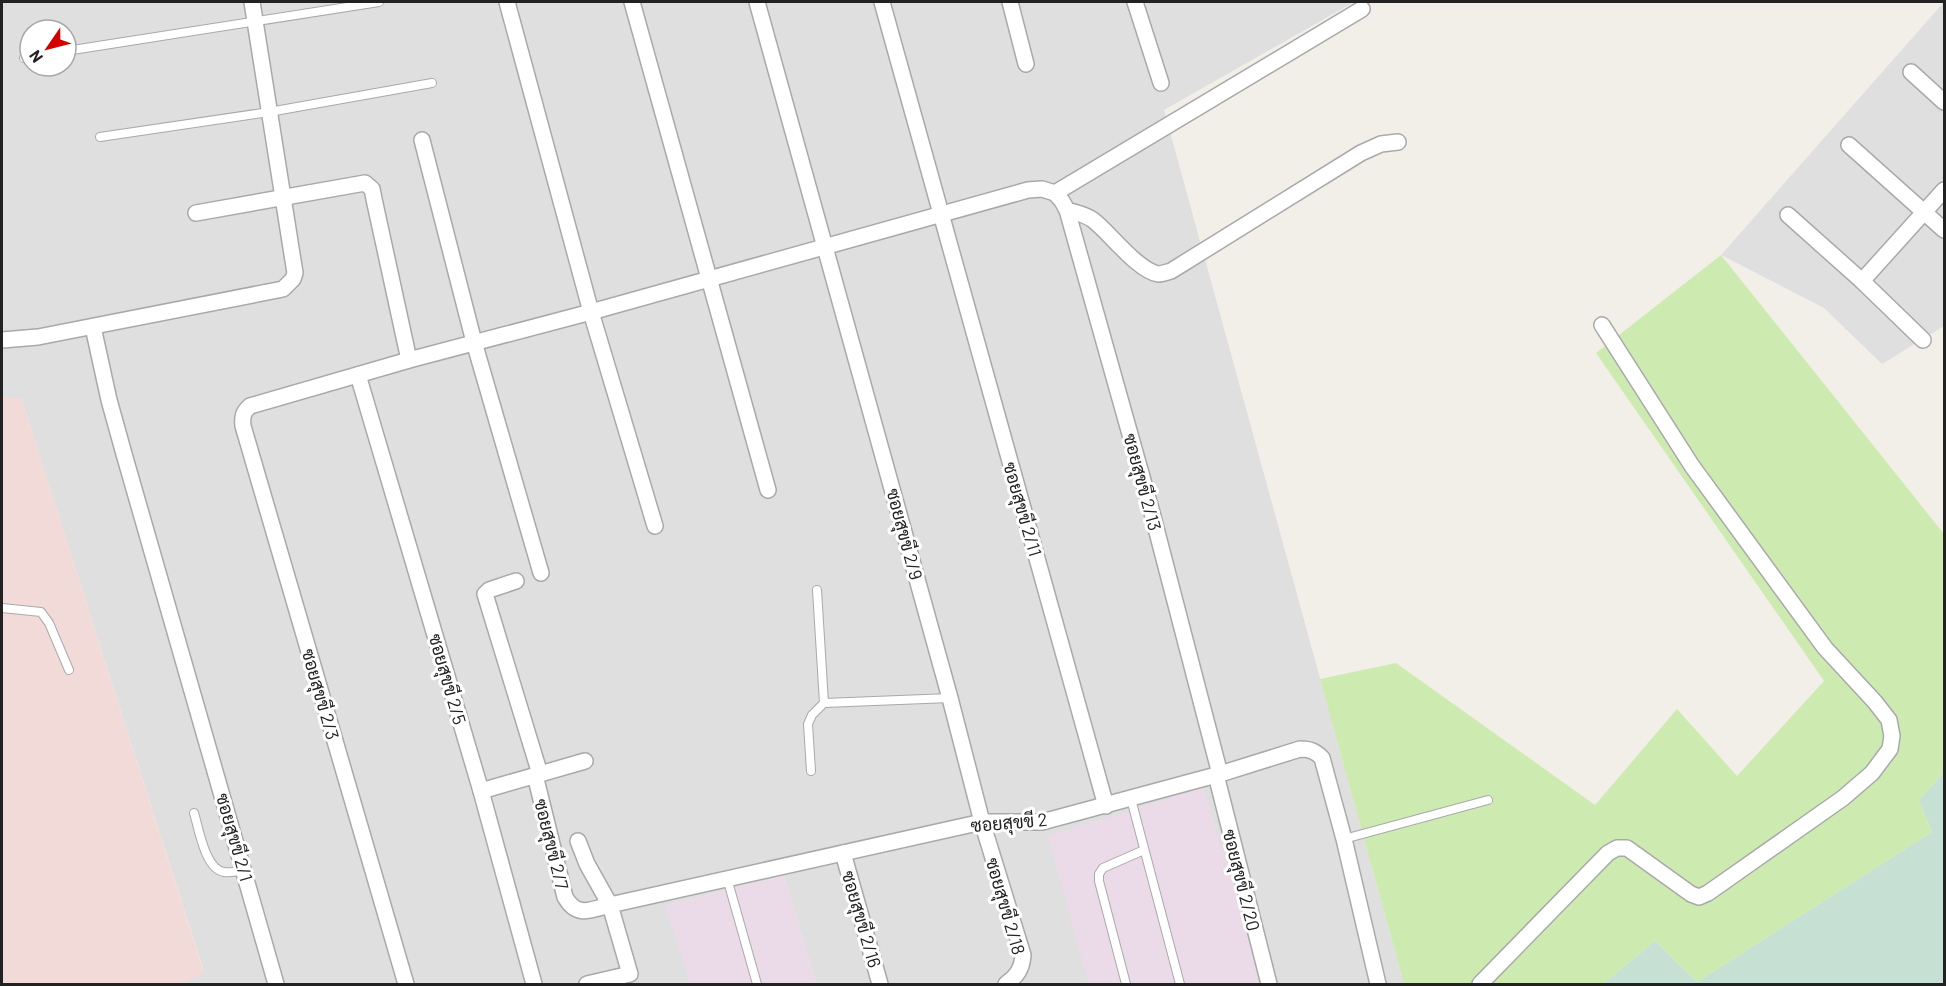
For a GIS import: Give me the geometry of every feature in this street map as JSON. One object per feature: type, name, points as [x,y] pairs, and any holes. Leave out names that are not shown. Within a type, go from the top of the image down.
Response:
[{"type":"street","points":[[2,340],[38,337],[93,327],[283,289],[290,284],[295,273],[252,2]]},
{"type":"street","points":[[507,2],[591,312],[655,526]]},
{"type":"street","points":[[632,2],[768,490]]},
{"type":"street","name":"ซอยสุขขี 2/9","points":[[757,2],[950,698],[982,822]]},
{"type":"street","name":"ซอยสุขขี 2/11","points":[[882,2],[1106,806]]},
{"type":"street","points":[[1010,2],[1026,64]]},
{"type":"street","points":[[1135,2],[1161,83]]},
{"type":"street","points":[[358,375],[1028,190],[1042,189],[1055,193],[1362,9]]},
{"type":"street","points":[[1911,72],[1944,102]]},
{"type":"street","points":[[422,140],[474,342],[541,573]]},
{"type":"street","points":[[1067,210],[1094,220],[1135,260],[1150,271],[1160,274],[1181,266],[1361,153],[1380,144],[1398,142]]},
{"type":"street","points":[[1850,145],[1944,230]]},
{"type":"street","points":[[196,213],[365,183],[372,189],[409,360]]},
{"type":"street","points":[[1862,281],[1944,190]]},
{"type":"street","name":"ซอยสุขขี 2/13","points":[[1055,193],[1067,210],[1151,508],[1218,775]]},
{"type":"street","points":[[1788,215],[1862,281],[1923,340]]},
{"type":"street","points":[[1480,984],[1608,853],[1617,848],[1627,848],[1691,894],[1699,897],[1708,893],[1843,798],[1872,773],[1890,749],[1892,736],[1889,720],[1825,648],[1692,466],[1602,325]]},
{"type":"street","name":"ซอยสุขขี 2/1","points":[[93,327],[109,400],[276,984]]},
{"type":"street","name":"ซอยสุขขี 2/3","points":[[358,375],[250,406],[243,414],[243,426],[406,984]]},
{"type":"street","name":"ซอยสุขขี 2/5","points":[[358,375],[481,791],[534,984]]},
{"type":"street","points":[[516,581],[489,590],[485,594],[537,775]]},
{"type":"street","name":"ซอยสุขขี 2","points":[[610,905],[982,822],[1042,822],[1218,775],[1300,749],[1315,751],[1322,758],[1344,839],[1378,984]]},
{"type":"street","points":[[481,791],[585,761]]},
{"type":"street","name":"ซอยสุขขี 2/7","points":[[537,775],[565,897],[571,907],[580,912],[610,905]]},
{"type":"street","name":"ซอยสุขขี 2/20","points":[[1218,775],[1269,984]]},
{"type":"street","name":"ซอยสุขขี 2/18","points":[[982,822],[1023,955],[1022,966],[1016,976],[1006,984]]},
{"type":"street","points":[[578,841],[587,864],[610,905],[631,979],[587,984]]},
{"type":"street","name":"ซอยสุขขี 2/16","points":[[843,853],[880,984]]},
{"type":"lane","points":[[78,49],[379,2]]},
{"type":"lane","points":[[100,137],[269,112],[432,83]]},
{"type":"lane","points":[[817,590],[824,703]]},
{"type":"lane","points":[[2,608],[41,612],[49,623],[69,670]]},
{"type":"lane","points":[[811,771],[808,724],[812,715],[824,703],[950,698]]},
{"type":"lane","points":[[1131,799],[1180,984]]},
{"type":"lane","points":[[1344,839],[1488,800]]},
{"type":"lane","points":[[194,813],[208,859],[215,868],[224,872],[244,871]]},
{"type":"lane","points":[[1126,984],[1099,874],[1103,868],[1144,850]]},
{"type":"lane","points":[[727,879],[757,984]]},
{"type":"shaded area","points":[[2,2],[1354,2],[1164,110],[1404,984],[816,984],[784,876],[666,905],[691,984],[182,984],[204,972],[21,398],[2,398]]},
{"type":"shaded area","points":[[1944,2],[1944,326],[1882,364],[1824,308],[1721,255]]},
{"type":"shaded area","points":[[2,398],[21,398],[204,973],[182,984],[2,984]]},
{"type":"shaded area","points":[[1203,788],[1265,984],[1089,984],[1048,836]]},
{"type":"shaded area","points":[[784,876],[816,984],[691,984],[665,905]]},
{"type":"green space","points":[[1721,255],[1944,534],[1944,772],[1919,800],[1932,832],[1697,982],[1655,941],[1603,984],[1404,984],[1320,679],[1396,663],[1595,805],[1677,709],[1737,776],[1824,681],[1596,353]]},
{"type":"green space","points":[[1944,772],[1944,984],[1603,984],[1655,941],[1697,982],[1932,832],[1919,800]]}]
